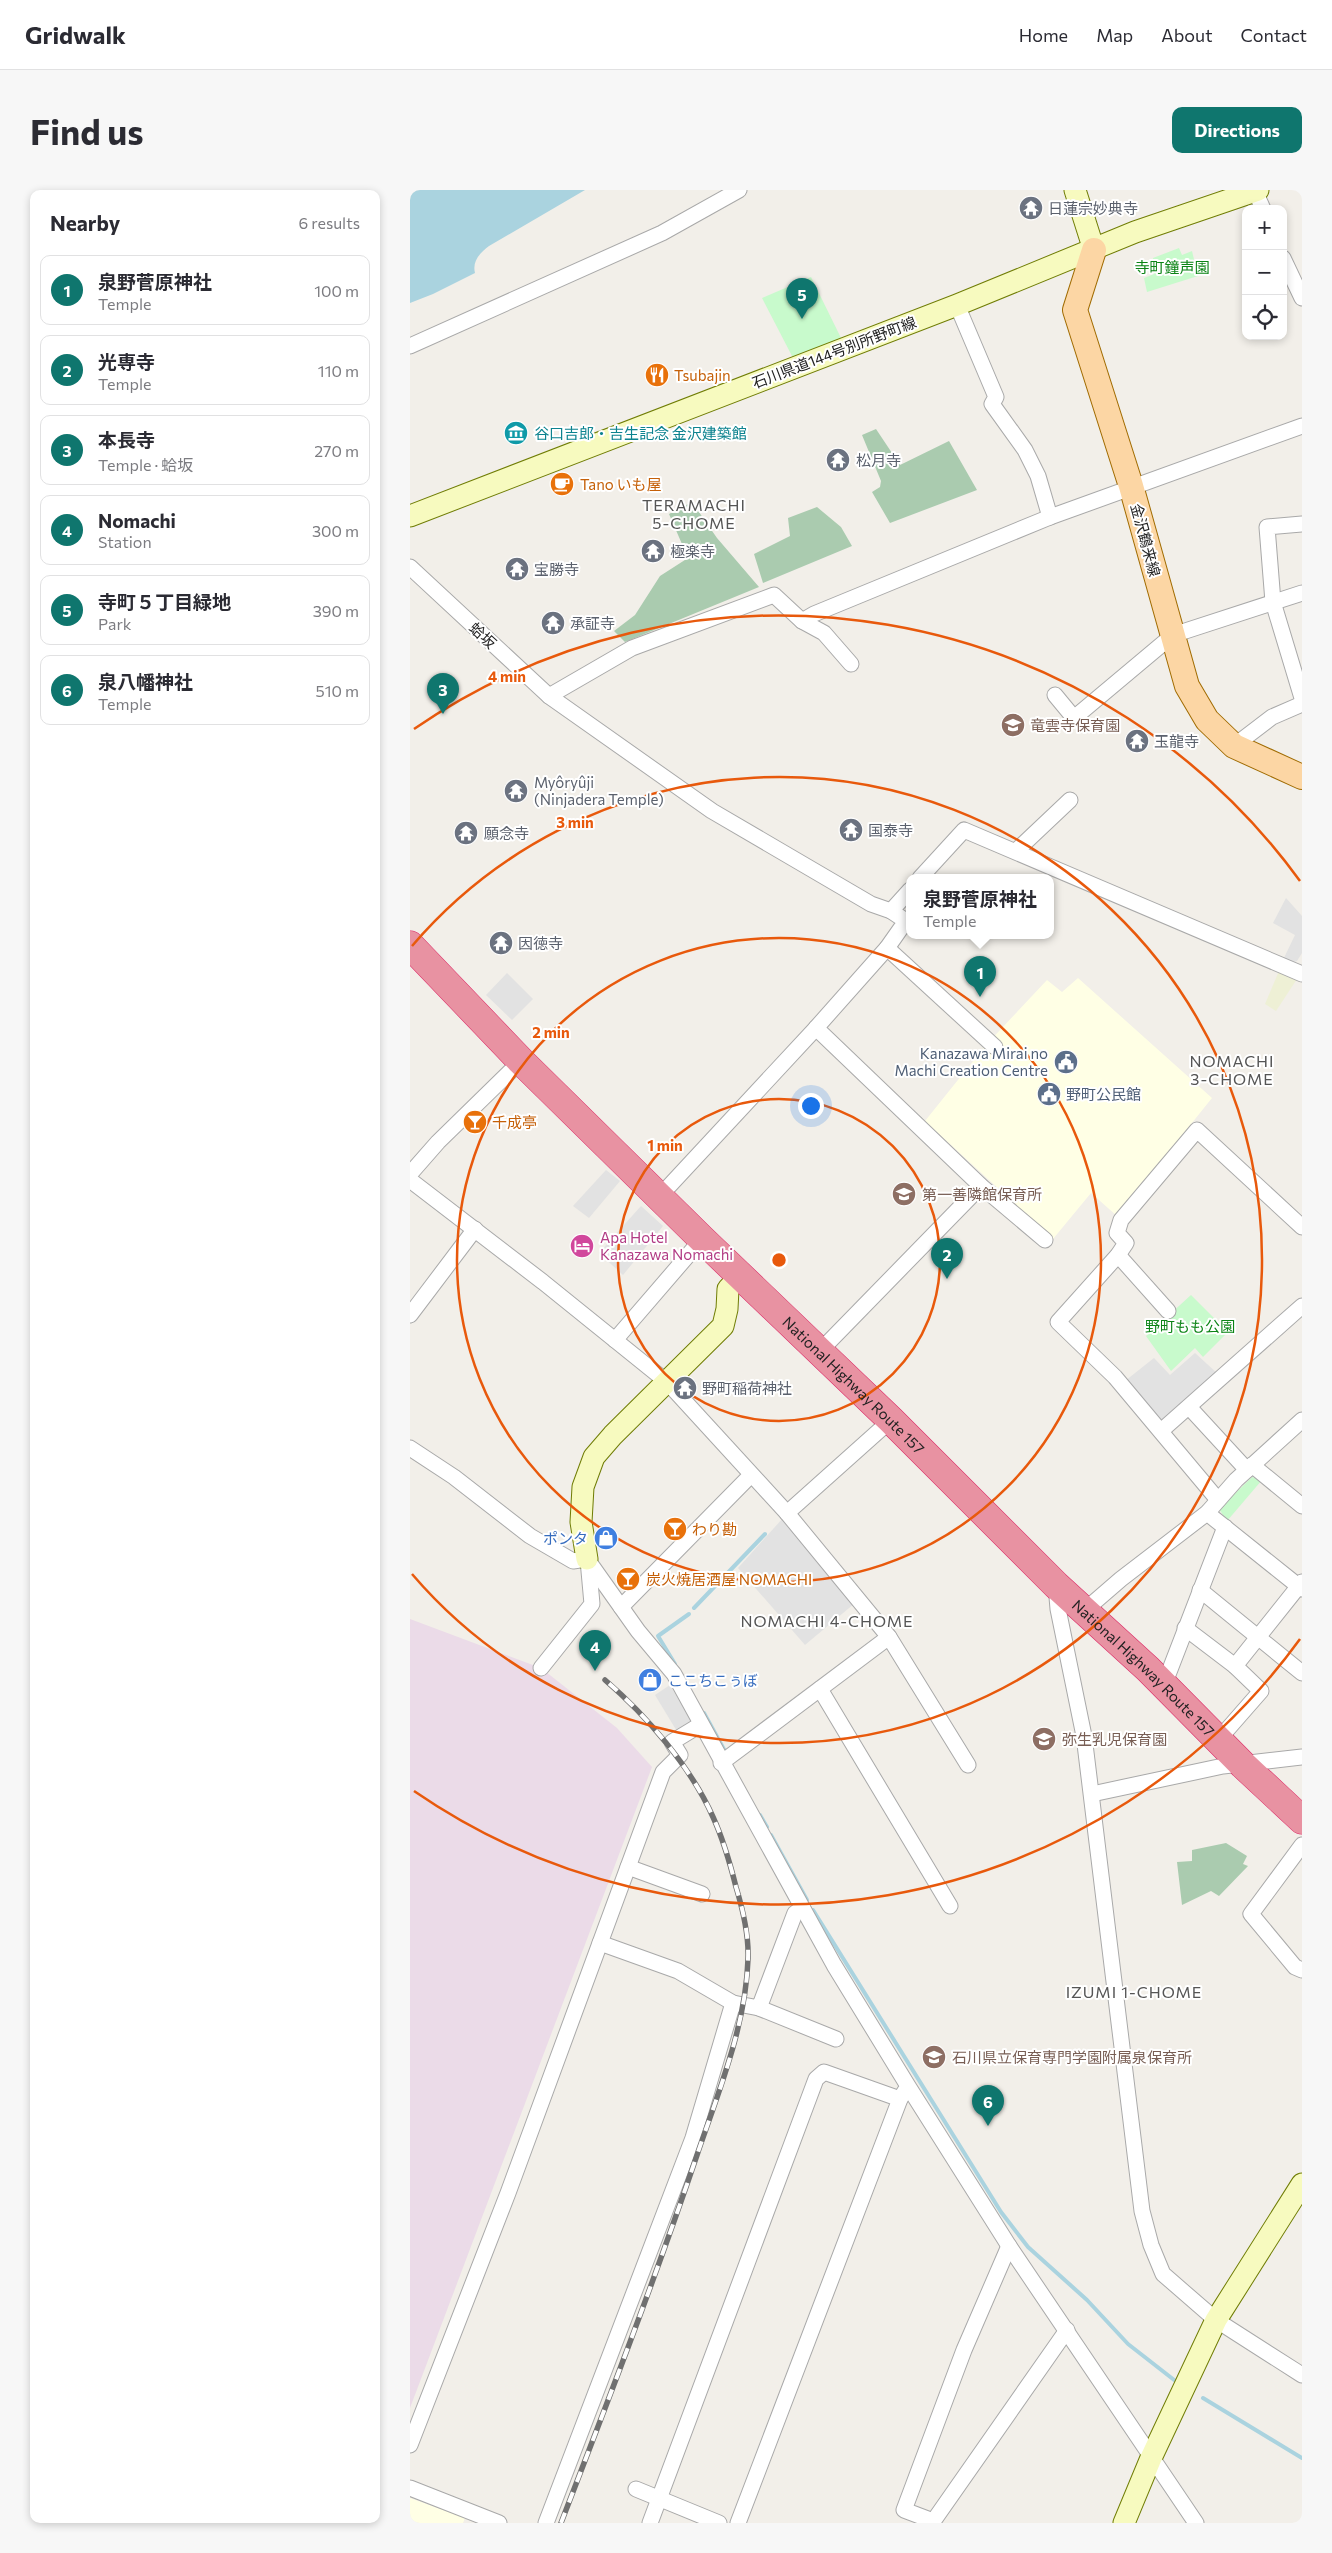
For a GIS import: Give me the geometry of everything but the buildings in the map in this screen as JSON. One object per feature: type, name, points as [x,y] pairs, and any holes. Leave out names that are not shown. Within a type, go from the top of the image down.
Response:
[{"type":"highway","name":"National Highway Route 157","points":[[410,945],[522,1061],[702,1239],[891,1420],[1056,1585],[1164,1685],[1243,1765],[1302,1820]]},
{"type":"main road","points":[[1075,190],[1094,250]]},
{"type":"main road","name":"石川県道144号別所野町線","points":[[410,516],[957,304],[1135,232],[1259,196]]},
{"type":"main road","name":"金沢鶴来線","points":[[1094,250],[1075,310],[1131,486],[1187,686],[1207,720],[1234,746],[1302,776]]},
{"type":"main road","points":[[587,1559],[581,1522],[583,1487],[594,1457],[613,1435],[723,1326],[727,1309],[728,1289],[740,1276]]},
{"type":"main road","points":[[1124,2523],[1151,2458],[1216,2320],[1302,2184]]},
{"type":"street","points":[[410,346],[662,233],[739,190]]},
{"type":"street","points":[[1287,266],[1302,298]]},
{"type":"street","points":[[957,304],[996,397],[992,404],[1025,450],[1038,476],[1050,517]]},
{"type":"street","points":[[802,621],[814,614],[1050,517],[1131,486],[1302,426]]},
{"type":"street","points":[[1302,524],[1267,528],[1273,602],[1302,698]]},
{"type":"street","name":"蛤坂","points":[[410,567],[549,696],[712,811],[871,904],[891,911]]},
{"type":"street","points":[[1055,695],[1074,718],[1173,634],[1302,593]]},
{"type":"street","points":[[549,696],[632,648],[774,595],[802,621],[824,633],[851,664]]},
{"type":"street","points":[[1234,746],[1272,717],[1302,704]]},
{"type":"street","points":[[1016,851],[1070,800]]},
{"type":"street","points":[[924,874],[964,830],[1176,922],[1302,974]]},
{"type":"street","points":[[659,1196],[888,948],[906,921],[891,911],[906,894]]},
{"type":"street","points":[[888,948],[995,1047]]},
{"type":"street","points":[[816,1028],[981,1186],[1045,1240]]},
{"type":"street","points":[[410,1174],[438,1142],[522,1061]]},
{"type":"street","points":[[1218,1500],[1115,1377],[1058,1322],[1126,1244],[1117,1233],[1121,1220],[1197,1130],[1302,1227]]},
{"type":"street","points":[[410,1180],[475,1229],[667,1382],[787,1513],[889,1637],[968,1765]]},
{"type":"street","points":[[820,1351],[981,1186]]},
{"type":"street","points":[[410,1315],[475,1229]]},
{"type":"street","points":[[615,1340],[702,1239]]},
{"type":"street","points":[[1118,1255],[1168,1311]]},
{"type":"street","points":[[1161,1431],[1302,1306]]},
{"type":"street","points":[[1189,1407],[1249,1467],[1302,1506]]},
{"type":"street","points":[[787,1513],[891,1420]]},
{"type":"street","points":[[1084,1611],[1121,1578],[1207,1513],[1249,1467],[1302,1420]]},
{"type":"street","points":[[410,1448],[454,1477],[530,1536],[573,1561],[587,1559]]},
{"type":"street","points":[[621,1607],[751,1475]]},
{"type":"street","points":[[1207,1513],[1301,1586],[1235,1666]]},
{"type":"street","points":[[1164,1685],[1225,1527]]},
{"type":"street","points":[[587,1559],[638,1631],[674,1674],[700,1725],[834,1965],[908,2086],[1010,2246],[1196,2523]]},
{"type":"street","points":[[541,1668],[592,1604],[587,1559]]},
{"type":"street","points":[[1056,1585],[1058,1609],[1084,1736],[1142,2211],[1151,2245],[1164,2274],[1216,2320],[1302,2375]]},
{"type":"street","points":[[1200,1590],[1302,1673]]},
{"type":"street","points":[[1185,1628],[1235,1666],[1261,1691],[1219,1739]]},
{"type":"street","points":[[721,1763],[889,1637]]},
{"type":"street","points":[[820,1689],[950,1906]]},
{"type":"street","points":[[410,2446],[508,2193],[663,1772],[680,1755],[672,1742],[700,1725]]},
{"type":"street","points":[[1092,1794],[1223,1766],[1300,1757]]},
{"type":"street","points":[[1302,1845],[1251,1914],[1295,1967],[1302,1970]]},
{"type":"street","points":[[628,1867],[702,1894]]},
{"type":"street","points":[[759,2008],[795,1913],[803,1909]]},
{"type":"street","points":[[600,1943],[678,1971],[733,2003],[759,2008],[836,2038]]},
{"type":"street","points":[[546,2523],[693,2138],[733,2003]]},
{"type":"street","points":[[650,2523],[816,2079],[824,2072],[900,2099]]},
{"type":"street","points":[[738,2523],[900,2099],[908,2086]]},
{"type":"street","points":[[1010,2246],[964,2350],[904,2510],[933,2522],[1067,2330]]},
{"type":"street","points":[[410,2488],[499,2523]]},
{"type":"street","points":[[636,2489],[719,2523]]},
{"type":"shaded area","points":[[876,429],[900,465],[949,441],[977,490],[890,523],[872,492],[880,487],[881,481],[862,435]]},
{"type":"shaded area","points":[[692,502],[717,538],[759,587],[625,642],[614,631],[635,615],[660,576],[688,558],[669,514]]},
{"type":"shaded area","points":[[817,507],[841,527],[852,546],[763,583],[754,554],[790,536],[788,518]]},
{"type":"shaded area","points":[[1286,898],[1302,916],[1302,953],[1297,961],[1289,963],[1283,960],[1295,935],[1273,923]]},
{"type":"shaded area","points":[[1279,971],[1297,979],[1276,1011],[1265,1004]]},
{"type":"shaded area","points":[[507,973],[533,999],[512,1020],[486,995]]},
{"type":"shaded area","points":[[1078,978],[1212,1098],[1117,1216],[1091,1193],[1053,1239],[925,1121],[986,1045],[1047,980],[1062,992]]},
{"type":"shaded area","points":[[606,1170],[620,1181],[589,1218],[573,1206]]},
{"type":"shaded area","points":[[641,1206],[663,1226],[623,1275],[599,1253]]},
{"type":"shaded area","points":[[1195,1353],[1218,1374],[1161,1424],[1125,1381],[1154,1358],[1170,1375]]},
{"type":"shaded area","points":[[783,1518],[855,1603],[805,1645],[738,1568]]},
{"type":"shaded area","points":[[410,1619],[541,1668],[617,1728],[652,1767],[410,2408]]},
{"type":"shaded area","points":[[670,1685],[693,1724],[678,1733],[655,1695]]},
{"type":"shaded area","points":[[1226,1843],[1247,1856],[1243,1864],[1248,1866],[1219,1896],[1211,1891],[1182,1905],[1177,1862],[1192,1861],[1192,1850]]},
{"type":"shaded area","points":[[410,2498],[465,2518],[463,2523],[410,2523]]},
{"type":"green space","name":"寺町鐘声園","points":[[1179,248],[1182,255],[1192,251],[1198,276],[1147,292],[1144,278],[1154,274],[1153,258]]},
{"type":"green space","points":[[811,277],[842,340],[793,358],[762,298]]},
{"type":"green space","name":"野町もも公園","points":[[1191,1295],[1228,1332],[1203,1357],[1195,1348],[1171,1371],[1146,1336]]},
{"type":"green space","points":[[1252,1477],[1262,1480],[1227,1521],[1219,1509]]},
{"type":"water","points":[[410,190],[585,190],[489,246],[478,258],[474,269],[475,273],[410,303]]},
{"type":"waterway","points":[[694,1608],[765,1534]]},
{"type":"waterway","points":[[675,1664],[658,1636],[689,1614]]},
{"type":"waterway","points":[[704,1713],[726,1753]]},
{"type":"waterway","points":[[760,1815],[767,1827]]},
{"type":"waterway","points":[[771,1835],[807,1900]]},
{"type":"waterway","points":[[813,1910],[1001,2212],[1028,2247],[1087,2300],[1128,2344],[1178,2383]]},
{"type":"waterway","points":[[1203,2398],[1302,2458]]},
{"type":"railway","points":[[561,2523],[648,2294],[730,2059],[742,2009],[748,1959],[748,1941],[741,1905],[726,1851],[704,1798],[693,1779],[666,1743],[636,1709],[605,1680]]},
{"type":"place","name":"日蓮宗妙典寺","points":[[1031,208]]},
{"type":"place","name":"寺町５丁目緑地","points":[[802,319]]},
{"type":"place","name":"Tsubajin","points":[[657,375]]},
{"type":"place","name":"谷口吉郎・吉生記念 金沢建築館","points":[[516,433]]},
{"type":"place","name":"松月寺","points":[[838,460]]},
{"type":"place","name":"Tano いも屋","points":[[562,484]]},
{"type":"place","name":"極楽寺","points":[[653,551]]},
{"type":"place","name":"宝勝寺","points":[[517,569]]},
{"type":"place","name":"承証寺","points":[[553,623]]},
{"type":"place","name":"本長寺","points":[[443,714]]},
{"type":"place","name":"竜雲寺保育園","points":[[1013,725]]},
{"type":"place","name":"玉龍寺","points":[[1137,741]]},
{"type":"place","name":"Myôryûji (Ninjadera Temple)","points":[[516,791]]},
{"type":"place","name":"国泰寺","points":[[851,830]]},
{"type":"place","name":"願念寺","points":[[466,833]]},
{"type":"place","name":"因徳寺","points":[[501,943]]},
{"type":"place","name":"泉野菅原神社","points":[[980,997]]},
{"type":"place","name":"Kanazawa Mirai no Machi Creation Centre","points":[[1066,1062]]},
{"type":"place","name":"野町公民館","points":[[1049,1094]]},
{"type":"place","name":"千成亭","points":[[475,1122]]},
{"type":"place","name":"第一善隣館保育所","points":[[904,1194]]},
{"type":"place","name":"Apa Hotel Kanazawa Nomachi","points":[[582,1246]]},
{"type":"place","name":"光専寺","points":[[947,1279]]},
{"type":"place","name":"野町稲荷神社","points":[[685,1388]]},
{"type":"place","name":"わり勘","points":[[675,1529]]},
{"type":"place","name":"ポンタ","points":[[606,1538]]},
{"type":"place","name":"炭火焼居酒屋 NOMACHI","points":[[628,1579]]},
{"type":"place","name":"Nomachi","points":[[595,1671]]},
{"type":"place","name":"ここちこぅぼ","points":[[650,1680]]},
{"type":"place","name":"弥生乳児保育園","points":[[1044,1739]]},
{"type":"place","name":"石川県立保育専門学園附属泉保育所","points":[[934,2057]]},
{"type":"place","name":"泉八幡神社","points":[[988,2126]]},
{"type":"district","name":"TERAMACHI 5-CHOME","points":[[694,513]]},
{"type":"district","name":"NOMACHI 3-CHOME","points":[[1232,1069]]},
{"type":"district","name":"NOMACHI 4-CHOME","points":[[827,1620]]},
{"type":"district","name":"IZUMI 1-CHOME","points":[[1134,1991]]}]
